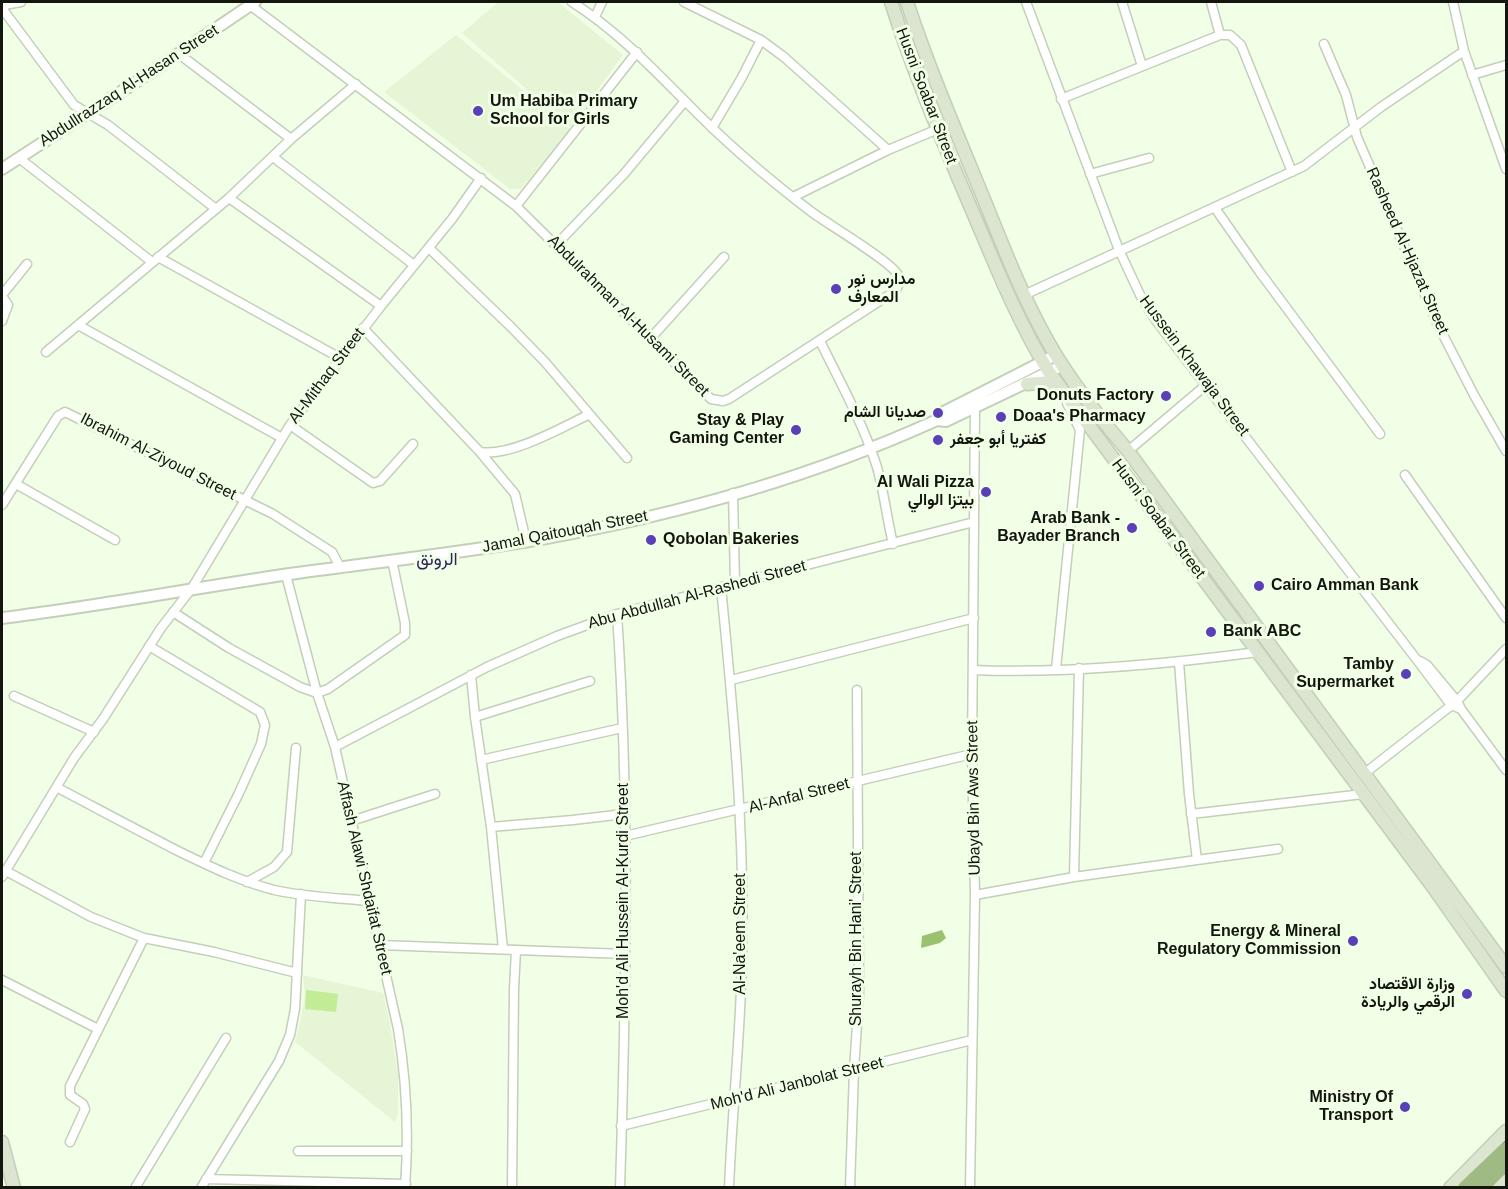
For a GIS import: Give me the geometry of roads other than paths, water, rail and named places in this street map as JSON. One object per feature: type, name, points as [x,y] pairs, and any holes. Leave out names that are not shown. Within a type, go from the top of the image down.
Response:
[{"type":"highway","points":[[1465,1188],[1504,1140]]},
{"type":"highway","points":[[1481,1188],[1506,1163]]},
{"type":"main road","name":"Husni Soabar Street","points":[[891,2],[938,129],[999,275],[1024,329],[1046,368],[1438,893],[1506,991]]},
{"type":"main road","name":"Husni Soabar Street","points":[[907,2],[940,93],[1024,294],[1059,360],[1090,405],[1128,451],[1309,695],[1506,967]]},
{"type":"main road","points":[[1027,384],[1051,382],[1059,386]]},
{"type":"main road","points":[[1298,705],[1309,695]]},
{"type":"main road","points":[[1450,1188],[1504,1140],[1506,1120]]},
{"type":"main road","points":[[2,1142],[14,1188]]},
{"type":"main road","points":[[1498,1188],[1506,1180]]},
{"type":"street","points":[[21,2],[3,7],[74,105],[108,125],[216,209]]},
{"type":"street","name":"Abdulrahman Al-Husami Street","points":[[253,3],[516,206],[711,399],[723,401],[895,291],[900,282],[890,265],[793,197],[712,128],[637,52],[595,17],[572,2]]},
{"type":"street","points":[[595,17],[602,2]]},
{"type":"street","points":[[684,2],[761,40],[784,57],[888,150]]},
{"type":"street","name":"Hussein Khawaja Street","points":[[1026,2],[1119,250],[1142,299],[1418,660],[1454,702],[1506,770]]},
{"type":"street","points":[[1122,2],[1142,66]]},
{"type":"street","points":[[1211,2],[1220,35]]},
{"type":"street","points":[[1453,2],[1464,51],[1506,168]]},
{"type":"street","name":"Abdullrazzaq Al-Hasan Street","points":[[2,169],[253,3]]},
{"type":"street","points":[[1061,99],[1220,35],[1230,35],[1241,45],[1292,172]]},
{"type":"street","points":[[712,128],[741,80],[761,40]]},
{"type":"street","name":"Rasheed Al-Hjazat Street","points":[[1324,44],[1346,95],[1354,127],[1381,195],[1439,327],[1506,451]]},
{"type":"street","points":[[1024,294],[1304,166],[1417,81],[1464,51]]},
{"type":"street","points":[[516,206],[637,52]]},
{"type":"street","points":[[179,54],[291,139]]},
{"type":"street","points":[[1472,75],[1506,65]]},
{"type":"street","points":[[46,352],[229,198],[291,139],[356,84]]},
{"type":"street","points":[[556,245],[624,174],[685,101]]},
{"type":"street","points":[[793,197],[888,150],[938,129]]},
{"type":"street","points":[[273,157],[414,265]]},
{"type":"street","points":[[19,158],[155,259],[340,358]]},
{"type":"street","points":[[1090,174],[1149,158]]},
{"type":"street","name":"Al-Mithaq Street","points":[[4,874],[58,788],[74,758],[94,732],[149,646],[192,588],[290,425],[481,178]]},
{"type":"street","points":[[229,198],[381,306]]},
{"type":"street","points":[[1215,208],[1380,434]]},
{"type":"street","points":[[429,248],[545,362],[627,458]]},
{"type":"street","points":[[650,339],[724,258]]},
{"type":"street","points":[[2,321],[8,305],[2,296],[27,264]]},
{"type":"street","points":[[78,325],[282,438]]},
{"type":"street","points":[[363,328],[480,452],[515,494],[526,541]]},
{"type":"street","points":[[820,341],[870,448],[882,487],[893,544]]},
{"type":"street","name":"Jamal Qaitouqah Street","points":[[937,420],[942,413],[1046,368],[1059,360]]},
{"type":"street","name":"Jamal Qaitouqah Street","points":[[2,618],[192,588],[526,541],[648,517],[798,474],[870,448],[937,420],[946,421],[1027,384],[1046,368]]},
{"type":"street","points":[[1128,451],[1206,385]]},
{"type":"street","points":[[1056,669],[1080,430],[1059,386]]},
{"type":"street","name":"Ubayd Bin Aws Street","points":[[970,1188],[975,895],[972,754],[975,408]]},
{"type":"street","name":"Ibrahim Al-Ziyoud Street","points":[[2,505],[58,416],[65,412],[225,492],[273,513],[332,552],[340,567]]},
{"type":"street","points":[[480,452],[489,453],[510,449],[588,415]]},
{"type":"street","points":[[290,425],[373,483],[380,481],[413,444]]},
{"type":"street","points":[[1405,475],[1506,618]]},
{"type":"street","points":[[16,484],[115,540]]},
{"type":"street","points":[[734,493],[735,583]]},
{"type":"street","name":"Abu Abdullah Al-Rashedi Street","points":[[335,747],[471,675],[557,636],[617,614],[974,522]]},
{"type":"street","points":[[173,612],[230,648],[300,687],[317,693],[328,689],[405,635],[405,623],[392,560]]},
{"type":"street","name":"Affash Alawi Shdaifat Street","points":[[286,575],[317,693],[335,747],[380,945],[404,1064],[408,1113],[405,1186]]},
{"type":"street","name":"Al-Na'eem Street","points":[[721,587],[731,680],[739,810],[742,955],[729,1188]]},
{"type":"street","name":"Moh'd Ali Hussein Al-Kurdi Street","points":[[617,614],[621,675],[625,836],[625,1035],[620,1188]]},
{"type":"street","points":[[731,680],[974,618]]},
{"type":"street","points":[[149,646],[260,712],[264,720],[265,730],[261,744],[204,863]]},
{"type":"street","points":[[1365,773],[1454,702],[1506,649]]},
{"type":"street","points":[[973,670],[1019,671],[1179,662],[1258,652]]},
{"type":"street","points":[[1179,662],[1191,814],[1197,860]]},
{"type":"street","points":[[1074,877],[1079,668]]},
{"type":"street","points":[[471,675],[491,827],[502,949]]},
{"type":"street","points":[[475,717],[590,681]]},
{"type":"street","name":"Shurayh Bin Hani' Street","points":[[850,1188],[859,994],[857,690]]},
{"type":"street","points":[[14,696],[94,732]]},
{"type":"street","points":[[481,760],[622,728]]},
{"type":"street","points":[[246,882],[274,867],[287,852],[296,747]]},
{"type":"street","name":"Al-Anfal Street","points":[[625,836],[972,754]]},
{"type":"street","points":[[58,788],[246,882],[301,894],[370,901]]},
{"type":"street","points":[[351,821],[435,794]]},
{"type":"street","points":[[1191,814],[1363,794]]},
{"type":"street","points":[[491,827],[624,814]]},
{"type":"street","points":[[975,895],[1074,877],[1278,849]]},
{"type":"street","points":[[4,874],[91,917],[144,938],[297,972]]},
{"type":"street","points":[[201,1188],[286,1047],[293,1023],[301,894]]},
{"type":"street","points":[[70,1142],[85,1109],[82,1102],[72,1098],[69,1089],[144,938]]},
{"type":"street","points":[[380,945],[625,954]]},
{"type":"street","points":[[512,1188],[516,950]]},
{"type":"street","points":[[2,980],[98,1029]]},
{"type":"street","points":[[135,1188],[226,1038]]},
{"type":"street","name":"Moh'd Ali Janbolat Street","points":[[621,1126],[972,1040]]},
{"type":"street","points":[[298,1151],[407,1151]]},
{"type":"street","points":[[206,1179],[405,1186]]},
{"type":"place","name":"Um Habiba Primary School for Girls","points":[[478,111]]},
{"type":"place","name":"مدارس نور المعارف","points":[[836,289]]},
{"type":"place","name":"Donuts Factory","points":[[1166,396]]},
{"type":"place","name":"صديانا الشام","points":[[938,413]]},
{"type":"place","name":"Doaa's Pharmacy","points":[[1001,417]]},
{"type":"place","name":"Stay & Play Gaming Center","points":[[796,430]]},
{"type":"place","name":"كفتريا أبو جعفر","points":[[938,440]]},
{"type":"place","name":"Al Wali Pizza بيتزا الوالي","points":[[986,492]]},
{"type":"place","name":"Arab Bank - Bayader Branch","points":[[1132,528]]},
{"type":"place","name":"Qobolan Bakeries","points":[[651,540]]},
{"type":"place","name":"Cairo Amman Bank","points":[[1259,586]]},
{"type":"place","name":"Bank ABC","points":[[1211,632]]},
{"type":"place","name":"Tamby Supermarket","points":[[1406,674]]},
{"type":"place","name":"Energy & Mineral Regulatory Commission","points":[[1353,941]]},
{"type":"place","name":"وزارة الاقتصاد الرقمي والريادة","points":[[1467,994]]},
{"type":"place","name":"Ministry Of Transport","points":[[1405,1107]]},
{"type":"district","name":"الرونق","points":[[437,560]]}]
